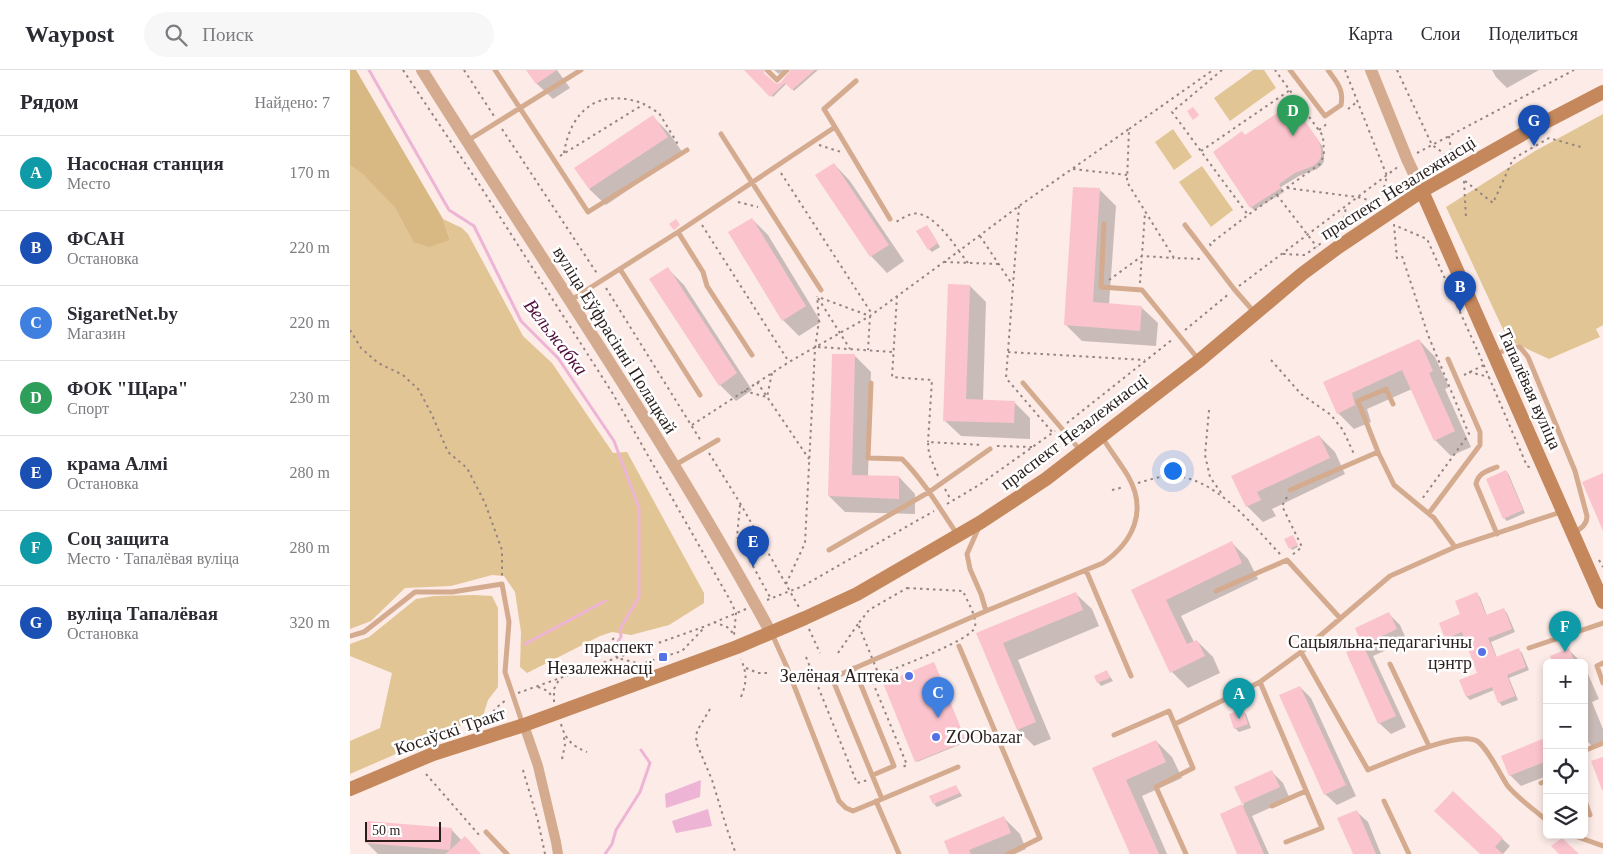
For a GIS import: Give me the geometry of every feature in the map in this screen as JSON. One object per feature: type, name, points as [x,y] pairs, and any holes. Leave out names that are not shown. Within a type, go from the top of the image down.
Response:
[{"type":"main road","name":"праспект Незалежнасці","points":[[524,726],[737,647],[805,618],[857,594],[981,522],[1046,479],[1082,452],[1200,360],[1302,274],[1330,253],[1422,191],[1603,92]]},
{"type":"main road","name":"Тапалёвая вуліца","points":[[1422,191],[1603,602]]},
{"type":"main road","name":"Косаўскі Тракт","points":[[350,790],[434,754],[524,726]]},
{"type":"street","name":"вуліца Еўфрасінні Полацкай","points":[[422,70],[675,466],[771,633]]},
{"type":"street","points":[[1371,70],[1422,191]]},
{"type":"street","name":"Косаўскі Тракт","points":[[524,726],[538,766],[558,854]]},
{"type":"lane","points":[[495,70],[588,212],[685,151]]},
{"type":"lane","points":[[467,140],[498,123],[581,70]]},
{"type":"lane","points":[[767,70],[777,80],[787,70]]},
{"type":"lane","points":[[1290,70],[1325,116],[1341,105],[1343,95],[1328,70]]},
{"type":"lane","points":[[856,81],[824,109],[890,219]]},
{"type":"lane","points":[[570,301],[754,185],[835,127]]},
{"type":"lane","points":[[721,134],[821,290]]},
{"type":"lane","points":[[1104,224],[1101,287],[1142,290],[1200,360]]},
{"type":"lane","points":[[1185,225],[1232,291],[1255,313]]},
{"type":"lane","points":[[678,232],[703,272],[707,286],[752,355]]},
{"type":"lane","points":[[620,269],[700,395]]},
{"type":"lane","points":[[1494,354],[1520,347],[1528,357],[1575,471],[1587,516],[1584,527],[1574,534]]},
{"type":"lane","points":[[1429,514],[1480,445],[1480,432],[1448,360]]},
{"type":"lane","points":[[871,383],[868,458],[902,459],[929,492],[958,535]]},
{"type":"lane","points":[[1023,383],[1082,452]]},
{"type":"lane","points":[[1393,404],[1386,390],[1358,401],[1378,452],[1394,485],[1434,518],[1455,547]]},
{"type":"lane","points":[[882,799],[832,678],[986,611],[1103,564],[1114,555],[1132,532],[1137,514],[1136,494],[1132,484],[1101,437]]},
{"type":"lane","points":[[675,466],[718,440]]},
{"type":"lane","points":[[829,550],[943,483],[990,446]]},
{"type":"lane","points":[[1290,490],[1378,452]]},
{"type":"lane","points":[[1496,534],[1476,484],[1477,478],[1482,473],[1497,467]]},
{"type":"lane","points":[[1176,724],[1260,682],[1301,652],[1390,576],[1455,547],[1564,510]]},
{"type":"lane","points":[[981,522],[968,554],[970,569],[982,594],[986,611]]},
{"type":"lane","points":[[1216,591],[1287,560],[1340,618]]},
{"type":"lane","points":[[1086,570],[1131,676]]},
{"type":"lane","points":[[350,636],[364,632],[415,592],[452,592],[502,584],[509,622],[505,672],[524,726]]},
{"type":"lane","points":[[1528,648],[1603,623]]},
{"type":"lane","points":[[771,633],[786,665],[839,802],[846,808],[854,811],[958,767]]},
{"type":"lane","points":[[959,646],[1040,838],[1008,854]]},
{"type":"lane","points":[[1301,652],[1368,770],[1429,746],[1465,738],[1477,741],[1493,761],[1508,786],[1543,817]]},
{"type":"lane","points":[[1603,663],[1597,666],[1603,683]]},
{"type":"lane","points":[[1390,664],[1429,746]]},
{"type":"lane","points":[[854,668],[894,766],[873,775]]},
{"type":"lane","points":[[1260,682],[1322,828],[1286,842]]},
{"type":"lane","points":[[1114,735],[1169,711],[1176,724],[1192,768],[1156,787],[1186,854]]},
{"type":"lane","points":[[1588,749],[1603,742]]},
{"type":"lane","points":[[1272,806],[1306,791]]},
{"type":"lane","points":[[876,801],[899,854]]},
{"type":"lane","points":[[1384,801],[1409,854]]},
{"type":"lane","points":[[1588,809],[1590,815]]},
{"type":"lane","points":[[486,832],[506,854]]},
{"type":"lane","points":[[1583,839],[1603,846]]},
{"type":"path","points":[[403,70],[480,184],[613,394],[736,613],[733,633],[744,668],[746,683],[741,697]]},
{"type":"path","points":[[464,70],[602,281],[740,503],[805,618],[820,653]]},
{"type":"path","points":[[692,425],[789,362],[871,315],[1019,206],[1213,70]]},
{"type":"path","points":[[1222,70],[1172,112],[1248,215]]},
{"type":"path","points":[[1215,251],[1210,244],[1320,164],[1324,146],[1323,136],[1275,70]]},
{"type":"path","points":[[1286,188],[1357,197],[1380,204],[1387,176],[1345,70]]},
{"type":"path","points":[[1398,70],[1432,145],[1493,203],[1513,159],[1549,138],[1581,147]]},
{"type":"path","points":[[493,735],[490,719],[494,709],[514,694],[706,626],[803,586],[979,485],[1060,428],[1261,268],[1308,235],[1407,159],[1574,70]]},
{"type":"path","points":[[1201,151],[1290,90]]},
{"type":"path","points":[[564,153],[566,139],[572,124],[583,110],[607,99],[620,98],[632,99],[659,113],[685,151]]},
{"type":"path","points":[[554,160],[644,104]]},
{"type":"path","points":[[1129,129],[1127,182],[1174,258]]},
{"type":"path","points":[[1449,136],[1458,170],[1466,218]]},
{"type":"path","points":[[818,145],[842,152]]},
{"type":"path","points":[[1073,169],[1127,175]]},
{"type":"path","points":[[780,171],[871,315],[868,350]]},
{"type":"path","points":[[736,201],[754,185]]},
{"type":"path","points":[[1277,195],[1317,247]]},
{"type":"path","points":[[1019,206],[1006,378],[1053,433]]},
{"type":"path","points":[[1282,254],[1306,255],[1317,247],[1343,227],[1346,206]]},
{"type":"path","points":[[1140,290],[1145,211]]},
{"type":"path","points":[[891,225],[912,214],[926,215],[946,234],[968,263]]},
{"type":"path","points":[[708,221],[701,226],[789,362]]},
{"type":"path","points":[[1397,260],[1394,225],[1428,240]]},
{"type":"path","points":[[980,236],[1013,285]]},
{"type":"path","points":[[1101,287],[1142,256],[1205,259]]},
{"type":"path","points":[[1402,256],[1428,335],[1469,434],[1418,504]]},
{"type":"path","points":[[944,262],[998,264]]},
{"type":"path","points":[[1228,288],[1232,291]]},
{"type":"path","points":[[786,584],[805,543],[815,348],[819,320],[817,296],[871,315]]},
{"type":"path","points":[[898,296],[892,377],[932,380],[929,454],[934,468],[952,501]]},
{"type":"path","points":[[350,330],[361,348],[378,363],[403,375],[419,390],[448,452],[467,468],[485,503],[502,550],[502,584]]},
{"type":"path","points":[[818,346],[894,352]]},
{"type":"path","points":[[1008,352],[1146,360]]},
{"type":"path","points":[[1271,360],[1301,394],[1331,415],[1343,430],[1358,461]]},
{"type":"path","points":[[1456,378],[1484,365]]},
{"type":"path","points":[[1469,372],[1490,378]]},
{"type":"path","points":[[768,398],[772,373]]},
{"type":"path","points":[[757,382],[809,459]]},
{"type":"path","points":[[744,391],[768,398]]},
{"type":"path","points":[[1209,410],[1205,455],[1210,477],[1223,496],[1287,560],[1302,547],[1282,506],[1290,490]]},
{"type":"path","points":[[928,442],[1032,447]]},
{"type":"path","points":[[1112,490],[1152,478],[1170,476],[1192,480],[1223,496]]},
{"type":"path","points":[[740,503],[737,537],[771,599]]},
{"type":"path","points":[[838,653],[858,624],[869,610],[907,588],[963,591],[974,617],[975,626],[970,635],[879,675],[858,624]]},
{"type":"path","points":[[714,622],[727,627],[733,633]]},
{"type":"path","points":[[617,658],[641,664],[682,651],[706,626]]},
{"type":"path","points":[[614,638],[611,641],[617,658]]},
{"type":"path","points":[[744,668],[758,673],[770,673]]},
{"type":"path","points":[[554,702],[554,689],[560,678]]},
{"type":"path","points":[[537,686],[548,691],[553,698]]},
{"type":"path","points":[[710,708],[697,731],[696,742],[712,780],[736,854]]},
{"type":"path","points":[[560,724],[565,745],[562,759]]},
{"type":"path","points":[[564,735],[571,744],[587,752]]},
{"type":"path","points":[[523,770],[538,821],[545,854]]},
{"type":"path","points":[[426,774],[479,836],[486,832]]},
{"type":"shaded area","points":[[350,70],[356,70],[443,219],[450,240],[429,247],[413,242],[395,208],[364,175],[350,165]]},
{"type":"shaded area","points":[[1253,70],[1264,70],[1276,88],[1230,121],[1214,98]]},
{"type":"shaded area","points":[[1603,114],[1603,325],[1596,329],[1600,337],[1549,359],[1508,340],[1446,207],[1535,151]]},
{"type":"shaded area","points":[[1173,129],[1192,157],[1174,170],[1155,142]]},
{"type":"shaded area","points":[[350,165],[366,176],[395,208],[413,242],[450,240],[443,219],[462,228],[468,234],[523,336],[552,363],[613,453],[627,452],[704,593],[704,603],[669,625],[631,635],[612,632],[600,636],[527,673],[520,667],[521,632],[515,592],[504,576],[492,575],[451,586],[405,588],[371,621],[350,629]]},
{"type":"shaded area","points":[[1202,166],[1233,210],[1211,227],[1179,182]]},
{"type":"shaded area","points":[[434,596],[492,596],[498,608],[498,687],[488,700],[483,716],[350,774],[350,741],[380,728],[392,673],[350,656],[350,644],[369,637],[416,599]]},
{"type":"shaded area","points":[[701,780],[700,797],[666,808],[665,794]]},
{"type":"shaded area","points":[[708,809],[712,826],[676,833],[672,821]]},
{"type":"building","points":[[526,70],[557,70],[536,84]]},
{"type":"building","points":[[744,70],[763,70],[776,84],[780,83],[791,70],[815,70],[792,90],[785,83],[770,97]]},
{"type":"building","points":[[1292,103],[1319,141],[1321,157],[1313,166],[1295,173],[1279,184],[1281,188],[1250,208],[1213,152],[1242,131],[1245,135]]},
{"type":"building","points":[[1193,107],[1199,115],[1193,120],[1187,111]]},
{"type":"building","points":[[653,115],[668,137],[589,189],[574,168]]},
{"type":"building","points":[[834,163],[889,245],[870,257],[815,175]]},
{"type":"building","points":[[1073,187],[1100,188],[1093,302],[1142,306],[1140,331],[1064,325]]},
{"type":"building","points":[[752,218],[806,306],[782,321],[728,232]]},
{"type":"building","points":[[676,219],[680,225],[674,230],[669,224]]},
{"type":"building","points":[[927,225],[938,243],[928,250],[916,231]]},
{"type":"building","points":[[668,267],[737,373],[719,386],[649,279]]},
{"type":"building","points":[[948,284],[970,285],[966,399],[1015,401],[1014,423],[943,421]]},
{"type":"building","points":[[1419,339],[1433,371],[1429,373],[1455,431],[1434,441],[1402,370],[1352,393],[1355,405],[1337,414],[1323,382]]},
{"type":"building","points":[[832,354],[855,354],[852,475],[899,476],[899,499],[828,496]]},
{"type":"building","points":[[1319,435],[1330,458],[1257,492],[1261,500],[1246,507],[1231,476]]},
{"type":"building","points":[[1506,470],[1523,510],[1503,519],[1486,479]]},
{"type":"building","points":[[1603,473],[1603,531],[1582,482]]},
{"type":"building","points":[[1293,535],[1298,545],[1289,549],[1284,539]]},
{"type":"building","points":[[1232,541],[1242,563],[1166,600],[1187,644],[1197,640],[1205,656],[1170,673],[1131,590]]},
{"type":"building","points":[[1076,592],[1083,610],[1003,643],[1036,722],[1017,730],[976,633]]},
{"type":"building","name":"Сацыяльна-педагагічны цэнтр","points":[[1477,592],[1486,615],[1504,608],[1512,629],[1488,638],[1496,657],[1519,648],[1526,667],[1507,675],[1515,696],[1498,703],[1492,687],[1466,697],[1459,680],[1477,673],[1462,632],[1445,639],[1439,623],[1460,614],[1455,601]]},
{"type":"building","points":[[1389,612],[1397,629],[1363,645],[1396,716],[1378,724],[1346,652],[1362,645],[1355,628]]},
{"type":"building","points":[[1569,648],[1573,659],[1551,659],[1550,656]]},
{"type":"building","points":[[934,662],[966,741],[915,762],[883,683]]},
{"type":"building","points":[[1107,670],[1110,678],[1097,683],[1094,676]]},
{"type":"building","points":[[1300,686],[1346,785],[1324,795],[1279,695]]},
{"type":"building","points":[[1243,709],[1248,724],[1234,729],[1229,714]]},
{"type":"building","points":[[1543,739],[1543,763],[1509,776],[1501,756]]},
{"type":"building","points":[[1156,740],[1166,762],[1126,780],[1159,854],[1130,854],[1092,768]]},
{"type":"building","points":[[1603,757],[1603,790],[1602,790],[1591,761]]},
{"type":"building","points":[[1272,770],[1280,787],[1242,804],[1234,787]]},
{"type":"building","points":[[956,785],[960,793],[933,804],[929,796]]},
{"type":"building","points":[[1453,791],[1503,838],[1495,847],[1503,854],[1480,854],[1434,811]]},
{"type":"building","points":[[1242,804],[1264,854],[1237,854],[1220,814]]},
{"type":"building","points":[[1357,810],[1376,854],[1353,854],[1337,818]]},
{"type":"building","points":[[1004,816],[1011,833],[969,850],[971,854],[949,854],[944,841]]},
{"type":"building","points":[[367,821],[452,828],[450,850],[365,843]]},
{"type":"building","points":[[465,836],[481,854],[445,854]]},
{"type":"building","points":[[1563,839],[1579,854],[1559,854],[1551,846]]},
{"type":"waterway","name":"Вельжабка","points":[[369,70],[449,210],[474,226],[521,321],[558,358],[614,441],[639,508],[639,597],[620,629],[621,637],[616,644]]},
{"type":"waterway","points":[[525,644],[605,601]]},
{"type":"waterway","name":"Вельжабка","points":[[605,854],[612,844],[616,830],[640,792],[650,763],[641,750]]},
{"type":"place","name":"ФОК \"Щара\"","points":[[1293,136]]},
{"type":"place","name":"вуліца Тапалёвая","points":[[1534,146]]},
{"type":"place","name":"ФСАН","points":[[1460,312]]},
{"type":"place","name":"крама Алмі","points":[[753,567]]},
{"type":"place","name":"Сацыяльна-педагагічны цэнтр","points":[[1482,652]]},
{"type":"place","name":"Соц защита","points":[[1565,652]]},
{"type":"place","name":"праспект Незалежнасці","points":[[663,657]]},
{"type":"place","name":"Зелёная Аптека","points":[[909,676]]},
{"type":"place","name":"SigaretNet.by","points":[[938,718]]},
{"type":"place","name":"Насосная станция","points":[[1239,719]]},
{"type":"place","name":"ZOObazar","points":[[936,737]]}]
